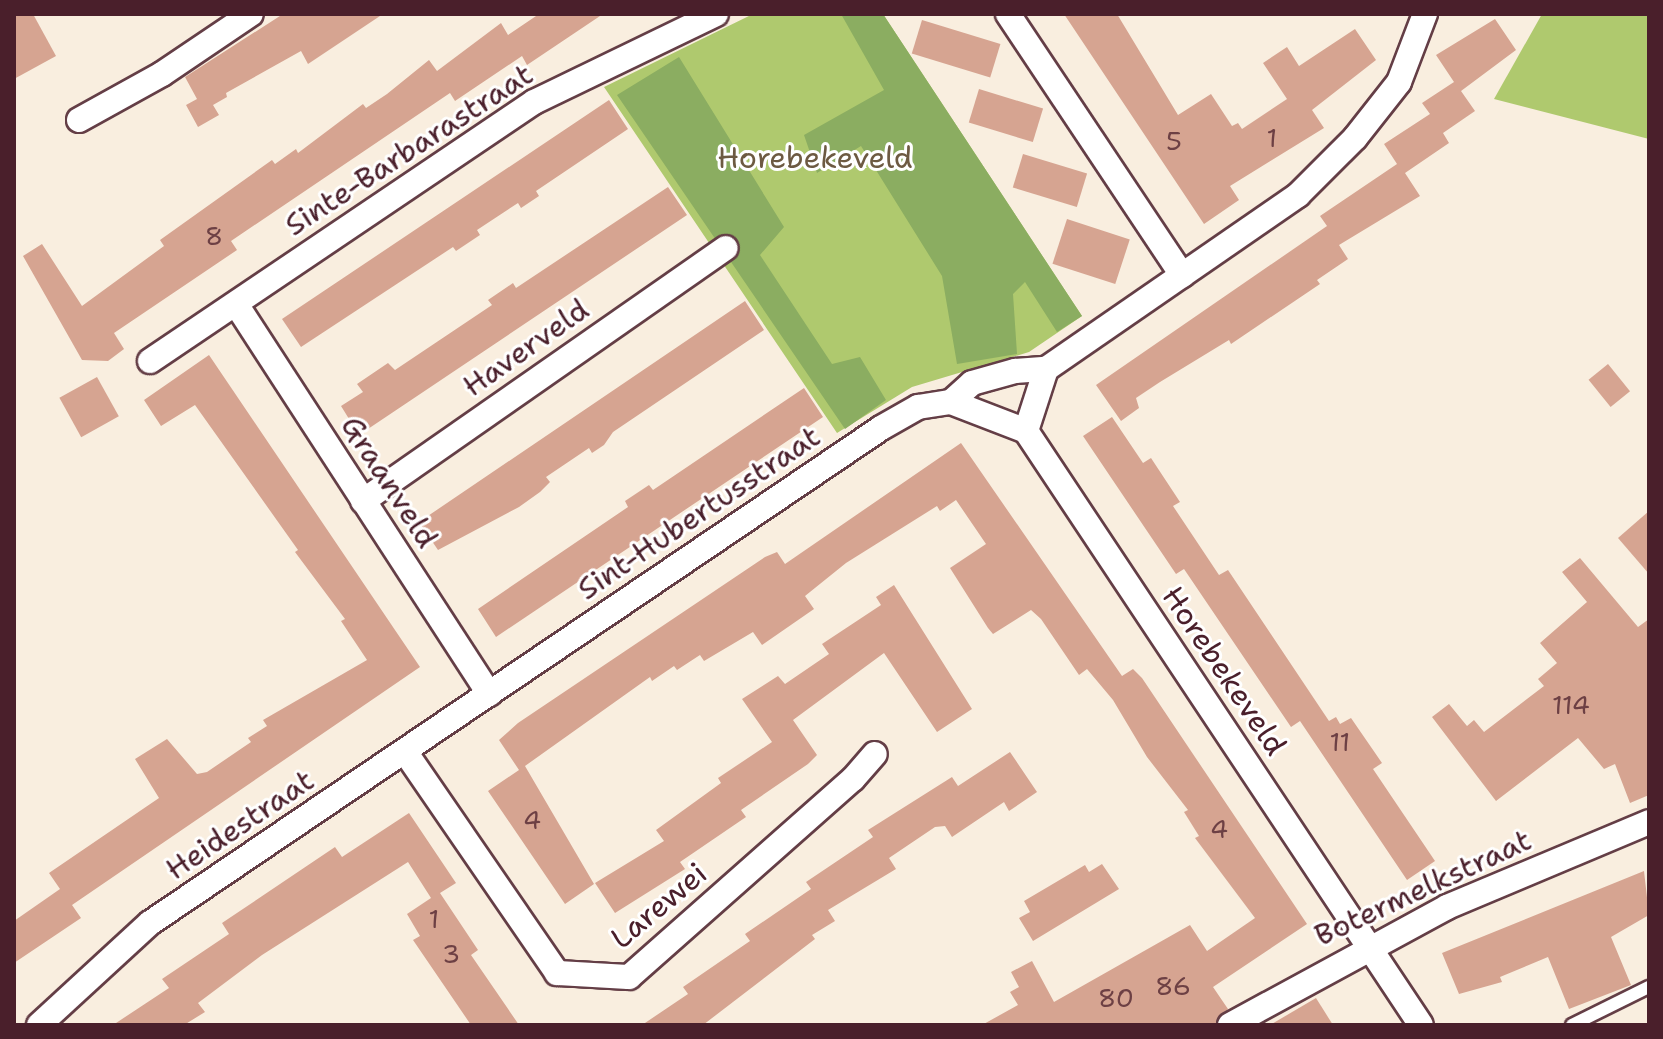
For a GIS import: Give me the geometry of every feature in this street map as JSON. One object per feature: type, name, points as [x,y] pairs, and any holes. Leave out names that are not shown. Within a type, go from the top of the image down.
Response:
[{"type":"street","points":[[79,120],[162,74],[251,14]]},
{"type":"street","name":"Sinte-Barbarastraat","points":[[150,361],[534,102],[716,14]]},
{"type":"street","points":[[1008,14],[1182,275]]},
{"type":"street","name":"Sint-Hubertusstraat","points":[[489,694],[881,428],[918,407],[951,402],[972,383],[1015,371],[1046,369],[1298,195],[1355,138],[1399,82],[1425,14]]},
{"type":"street","name":"Haverveld","points":[[363,501],[726,248]]},
{"type":"street","name":"Graanveld","points":[[236,304],[489,694]]},
{"type":"street","points":[[951,402],[1026,431],[1046,369]]},
{"type":"street","name":"Horebekeveld","points":[[1026,431],[1421,1025]]},
{"type":"street","name":"Heidestraat","points":[[39,1025],[150,923],[406,753],[489,694]]},
{"type":"street","name":"Larewei","points":[[406,753],[557,973],[629,977],[853,779],[875,754]]},
{"type":"street","name":"Botermelkstraat","points":[[1230,1025],[1370,946],[1447,907],[1649,822]]},
{"type":"lane","points":[[1572,1025],[1649,987]]},
{"type":"green space","name":"Horebekeveld","points":[[753,14],[883,14],[1082,316],[1029,352],[912,387],[837,433],[604,87]]},
{"type":"green space","points":[[841,14],[883,14],[1082,316],[1057,332],[1025,282],[1013,294],[1017,354],[957,364],[942,276],[861,146],[817,173],[804,135],[884,90]]},
{"type":"green space","points":[[1542,14],[1649,14],[1649,139],[1494,99]]},
{"type":"green space","points":[[679,57],[784,227],[760,255],[832,364],[860,357],[886,400],[845,429],[617,95]]},
{"type":"building","points":[[14,14],[33,14],[56,56],[14,79]]},
{"type":"building","points":[[283,14],[383,14],[308,64],[301,51],[226,93],[227,97],[213,105],[219,115],[198,127],[186,105],[197,99],[185,77]]},
{"type":"building","points":[[539,14],[603,14],[527,65],[522,56],[455,101],[450,93],[231,241],[237,250],[114,333],[124,349],[108,361],[82,360],[23,256],[42,244],[82,306],[164,246],[160,240],[272,160],[275,164],[296,149],[298,153],[363,104],[366,108],[387,94],[429,60],[437,71],[501,23],[508,35]]},
{"type":"building","points":[[1064,14],[1117,14],[1178,115],[1211,94],[1232,126],[1238,123],[1242,129],[1287,99],[1263,63],[1287,47],[1299,66],[1355,29],[1376,60],[1312,110],[1324,128],[1230,186],[1239,200],[1204,224]]},
{"type":"building","points":[[1495,19],[1516,50],[1461,91],[1475,111],[1443,133],[1449,143],[1405,173],[1420,196],[1339,245],[1348,259],[1317,280],[1320,284],[1231,344],[1229,340],[1136,398],[1139,408],[1121,421],[1096,385],[1327,226],[1320,216],[1397,164],[1384,144],[1430,114],[1422,103],[1454,82],[1436,55]]},
{"type":"building","points":[[922,20],[1000,44],[990,77],[912,53]]},
{"type":"building","points":[[979,89],[1043,109],[1033,142],[969,122]]},
{"type":"building","points":[[609,100],[628,129],[536,191],[539,196],[521,208],[518,203],[477,230],[480,235],[456,251],[453,247],[301,347],[282,319]]},
{"type":"building","points":[[1023,154],[1087,174],[1077,207],[1013,187]]},
{"type":"building","points":[[668,187],[687,215],[359,435],[341,406],[363,392],[357,384],[388,363],[395,370],[492,305],[488,300],[513,283],[516,288]]},
{"type":"building","points":[[1067,219],[1130,239],[1115,284],[1052,264]]},
{"type":"building","points":[[745,301],[764,330],[613,432],[604,445],[592,453],[589,448],[546,477],[550,482],[519,507],[438,550],[419,522]]},
{"type":"building","points":[[209,355],[420,667],[72,905],[81,918],[14,963],[14,921],[60,889],[49,873],[159,798],[135,759],[167,739],[197,774],[207,772],[251,742],[248,738],[267,726],[263,720],[367,660],[341,621],[345,619],[295,552],[298,550],[195,405],[161,426],[144,400]]},
{"type":"building","points":[[1608,364],[1630,391],[1611,407],[1589,380]]},
{"type":"building","points":[[97,377],[119,416],[81,437],[59,398]]},
{"type":"building","points":[[804,388],[823,417],[496,637],[478,609],[628,507],[625,501],[649,485],[653,490]]},
{"type":"building","points":[[1112,417],[1143,463],[1151,458],[1180,502],[1173,506],[1219,575],[1228,570],[1329,721],[1336,717],[1340,724],[1351,718],[1382,763],[1373,769],[1435,861],[1407,880],[1300,721],[1291,727],[1184,569],[1176,574],[1083,436]]},
{"type":"building","points":[[961,443],[1122,676],[1133,669],[1142,678],[1307,924],[1213,987],[1228,1009],[1215,1025],[982,1025],[1018,1005],[1010,992],[1019,987],[1011,972],[1032,961],[1054,1002],[1190,925],[1207,951],[1255,918],[1195,838],[1199,836],[1184,812],[1188,810],[1147,757],[1113,700],[1087,669],[1079,675],[1041,619],[1031,610],[993,634],[988,628],[950,568],[986,544],[956,500],[940,511],[937,506],[846,563],[805,596],[814,609],[762,645],[753,632],[704,661],[700,655],[677,670],[674,666],[652,681],[650,677],[525,766],[594,884],[565,904],[488,791],[519,770],[499,740],[518,723],[765,557],[777,552],[785,564]]},
{"type":"building","points":[[1649,511],[1649,574],[1618,538]]},
{"type":"building","points":[[1580,558],[1638,627],[1649,619],[1649,795],[1630,803],[1615,764],[1604,769],[1578,738],[1496,801],[1432,717],[1449,704],[1467,726],[1474,720],[1484,732],[1544,686],[1538,679],[1557,663],[1540,643],[1587,602],[1562,572]]},
{"type":"building","points":[[894,585],[972,709],[937,732],[884,653],[793,720],[817,755],[808,764],[741,810],[746,817],[680,862],[685,869],[615,913],[595,883],[664,841],[656,830],[721,783],[718,778],[772,742],[742,699],[778,676],[785,684],[829,654],[822,644],[881,605],[876,597]]},
{"type":"building","points":[[1010,752],[1037,792],[1009,811],[1004,802],[952,837],[945,826],[935,827],[889,858],[896,869],[828,910],[835,921],[812,935],[815,939],[703,1025],[642,1025],[688,994],[683,987],[750,941],[745,934],[811,889],[806,882],[873,837],[868,830],[952,777],[958,786]]},
{"type":"building","points":[[409,813],[456,883],[440,893],[478,950],[471,955],[519,1025],[471,1025],[413,940],[420,936],[407,914],[431,898],[408,862],[262,955],[198,1003],[205,1012],[184,1025],[113,1025],[169,988],[162,979],[229,934],[222,923],[335,847],[342,857]]},
{"type":"building","points":[[1102,864],[1119,889],[1033,941],[1019,918],[1030,912],[1024,901],[1085,865],[1089,872]]},
{"type":"building","points":[[1644,871],[1649,915],[1611,937],[1631,985],[1569,1009],[1548,957],[1500,977],[1502,982],[1459,994],[1442,953]]},
{"type":"building","points":[[1316,998],[1333,1025],[1270,1025]]}]
